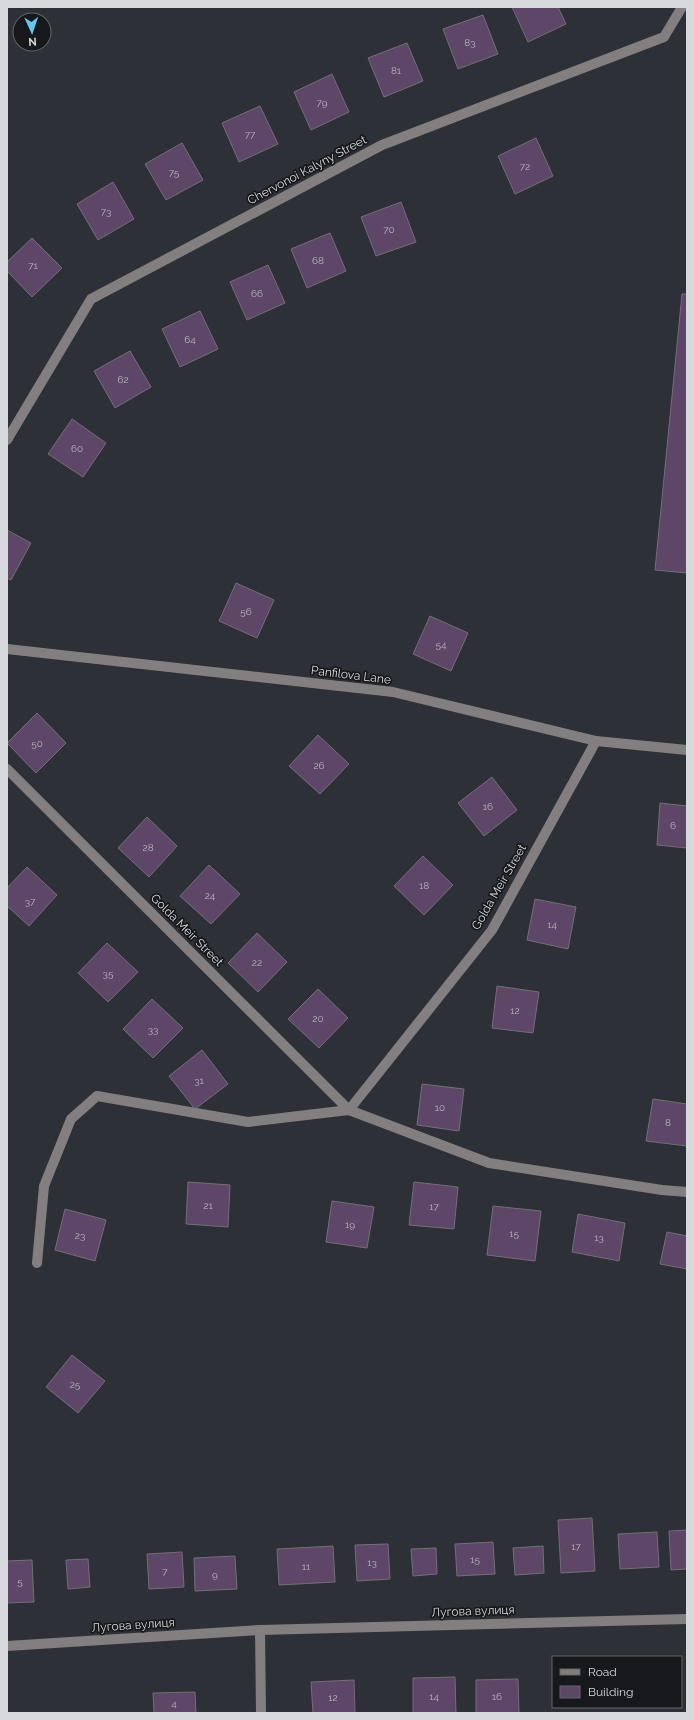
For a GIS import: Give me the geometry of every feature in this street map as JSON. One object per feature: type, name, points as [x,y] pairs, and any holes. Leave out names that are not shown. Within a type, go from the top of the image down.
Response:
[{"type":"street","name":"Chervonoi Kalyny Street","points":[[7,440],[91,298],[382,145],[664,37],[682,7]]},
{"type":"street","name":"Panfilova Lane","points":[[7,649],[393,692],[596,741],[687,750]]},
{"type":"street","name":"Golda Meir Street","points":[[37,1263],[44,1186],[71,1119],[97,1096],[248,1122],[349,1110],[492,930],[596,741]]},
{"type":"street","name":"Golda Meir Street","points":[[7,769],[349,1110],[489,1163],[662,1190],[687,1192]]},
{"type":"street","name":"Лугова вулиця","points":[[7,1646],[260,1630],[687,1619]]},
{"type":"street","points":[[260,1630],[261,1713]]},
{"type":"building","points":[[512,7],[558,7],[566,24],[528,42]]},
{"type":"building","points":[[483,15],[498,54],[458,69],[443,29]]},
{"type":"building","points":[[407,43],[423,81],[384,97],[368,58]]},
{"type":"building","points":[[332,74],[349,112],[311,130],[294,92]]},
{"type":"building","points":[[260,106],[278,144],[239,162],[222,123]]},
{"type":"building","points":[[536,138],[553,176],[515,194],[498,156]]},
{"type":"building","points":[[182,143],[203,180],[166,200],[145,164]]},
{"type":"building","points":[[113,182],[134,219],[98,240],[77,204]]},
{"type":"building","points":[[401,202],[416,242],[376,256],[361,217]]},
{"type":"building","points":[[330,233],[346,271],[307,288],[291,249]]},
{"type":"building","points":[[32,238],[62,268],[32,297],[7,271],[7,262]]},
{"type":"building","points":[[268,265],[285,303],[247,320],[230,282]]},
{"type":"building","points":[[682,294],[687,294],[687,573],[655,570]]},
{"type":"building","points":[[200,311],[218,349],[180,367],[162,329]]},
{"type":"building","points":[[130,351],[151,387],[115,408],[94,371]]},
{"type":"building","points":[[72,419],[106,443],[83,477],[48,454]]},
{"type":"building","points":[[7,530],[31,543],[11,580],[7,578]]},
{"type":"building","points":[[236,583],[274,600],[257,638],[219,621]]},
{"type":"building","points":[[430,616],[468,633],[451,671],[413,654]]},
{"type":"building","points":[[37,713],[66,743],[36,773],[7,743]]},
{"type":"building","points":[[318,735],[349,764],[320,794],[289,766]]},
{"type":"building","points":[[492,777],[517,810],[484,836],[458,803]]},
{"type":"building","points":[[660,803],[687,806],[687,848],[657,845]]},
{"type":"building","points":[[147,817],[177,846],[149,877],[118,848]]},
{"type":"building","points":[[423,856],[453,885],[424,915],[394,886]]},
{"type":"building","points":[[209,865],[240,894],[211,924],[180,896]]},
{"type":"building","points":[[27,867],[57,895],[29,926],[7,906],[7,888]]},
{"type":"building","points":[[535,899],[576,907],[568,949],[527,940]]},
{"type":"building","points":[[257,933],[287,962],[258,992],[228,963]]},
{"type":"building","points":[[107,943],[138,972],[108,1002],[78,973]]},
{"type":"building","points":[[497,986],[539,992],[533,1033],[492,1028]]},
{"type":"building","points":[[318,989],[348,1018],[319,1048],[288,1019]]},
{"type":"building","points":[[152,999],[183,1028],[153,1058],[123,1029]]},
{"type":"building","points":[[202,1050],[228,1084],[195,1109],[169,1076]]},
{"type":"building","points":[[422,1084],[464,1089],[459,1131],[417,1125]]},
{"type":"building","points":[[653,1099],[687,1104],[687,1146],[646,1141]]},
{"type":"building","points":[[188,1182],[230,1185],[228,1227],[186,1224]]},
{"type":"building","points":[[414,1182],[458,1187],[454,1229],[409,1225]]},
{"type":"building","points":[[332,1201],[374,1207],[367,1248],[326,1242]]},
{"type":"building","points":[[493,1206],[541,1211],[535,1261],[487,1255]]},
{"type":"building","points":[[65,1209],[106,1220],[95,1261],[55,1250]]},
{"type":"building","points":[[578,1214],[625,1223],[619,1261],[572,1252]]},
{"type":"building","points":[[667,1232],[687,1236],[687,1269],[660,1264]]},
{"type":"building","points":[[72,1355],[105,1381],[78,1413],[46,1387]]},
{"type":"building","points":[[592,1518],[595,1571],[561,1573],[558,1520]]},
{"type":"building","points":[[687,1530],[687,1569],[671,1570],[669,1531]]},
{"type":"building","points":[[657,1532],[659,1567],[620,1569],[618,1534]]},
{"type":"building","points":[[493,1542],[495,1574],[457,1576],[455,1544]]},
{"type":"building","points":[[388,1544],[390,1579],[357,1581],[355,1545]]},
{"type":"building","points":[[333,1546],[335,1582],[279,1585],[277,1549]]},
{"type":"building","points":[[543,1546],[544,1573],[515,1575],[513,1548]]},
{"type":"building","points":[[436,1548],[437,1574],[413,1576],[411,1549]]},
{"type":"building","points":[[182,1552],[184,1587],[149,1589],[147,1554]]},
{"type":"building","points":[[235,1556],[237,1589],[195,1591],[194,1558]]},
{"type":"building","points":[[88,1559],[90,1587],[68,1589],[66,1560]]},
{"type":"building","points":[[32,1560],[34,1602],[7,1603],[7,1561]]},
{"type":"building","points":[[455,1677],[456,1713],[413,1713],[413,1678]]},
{"type":"building","points":[[518,1679],[519,1713],[476,1713],[476,1680]]},
{"type":"building","points":[[354,1680],[355,1713],[313,1713],[311,1682]]},
{"type":"building","points":[[195,1692],[196,1713],[154,1713],[153,1693]]}]
